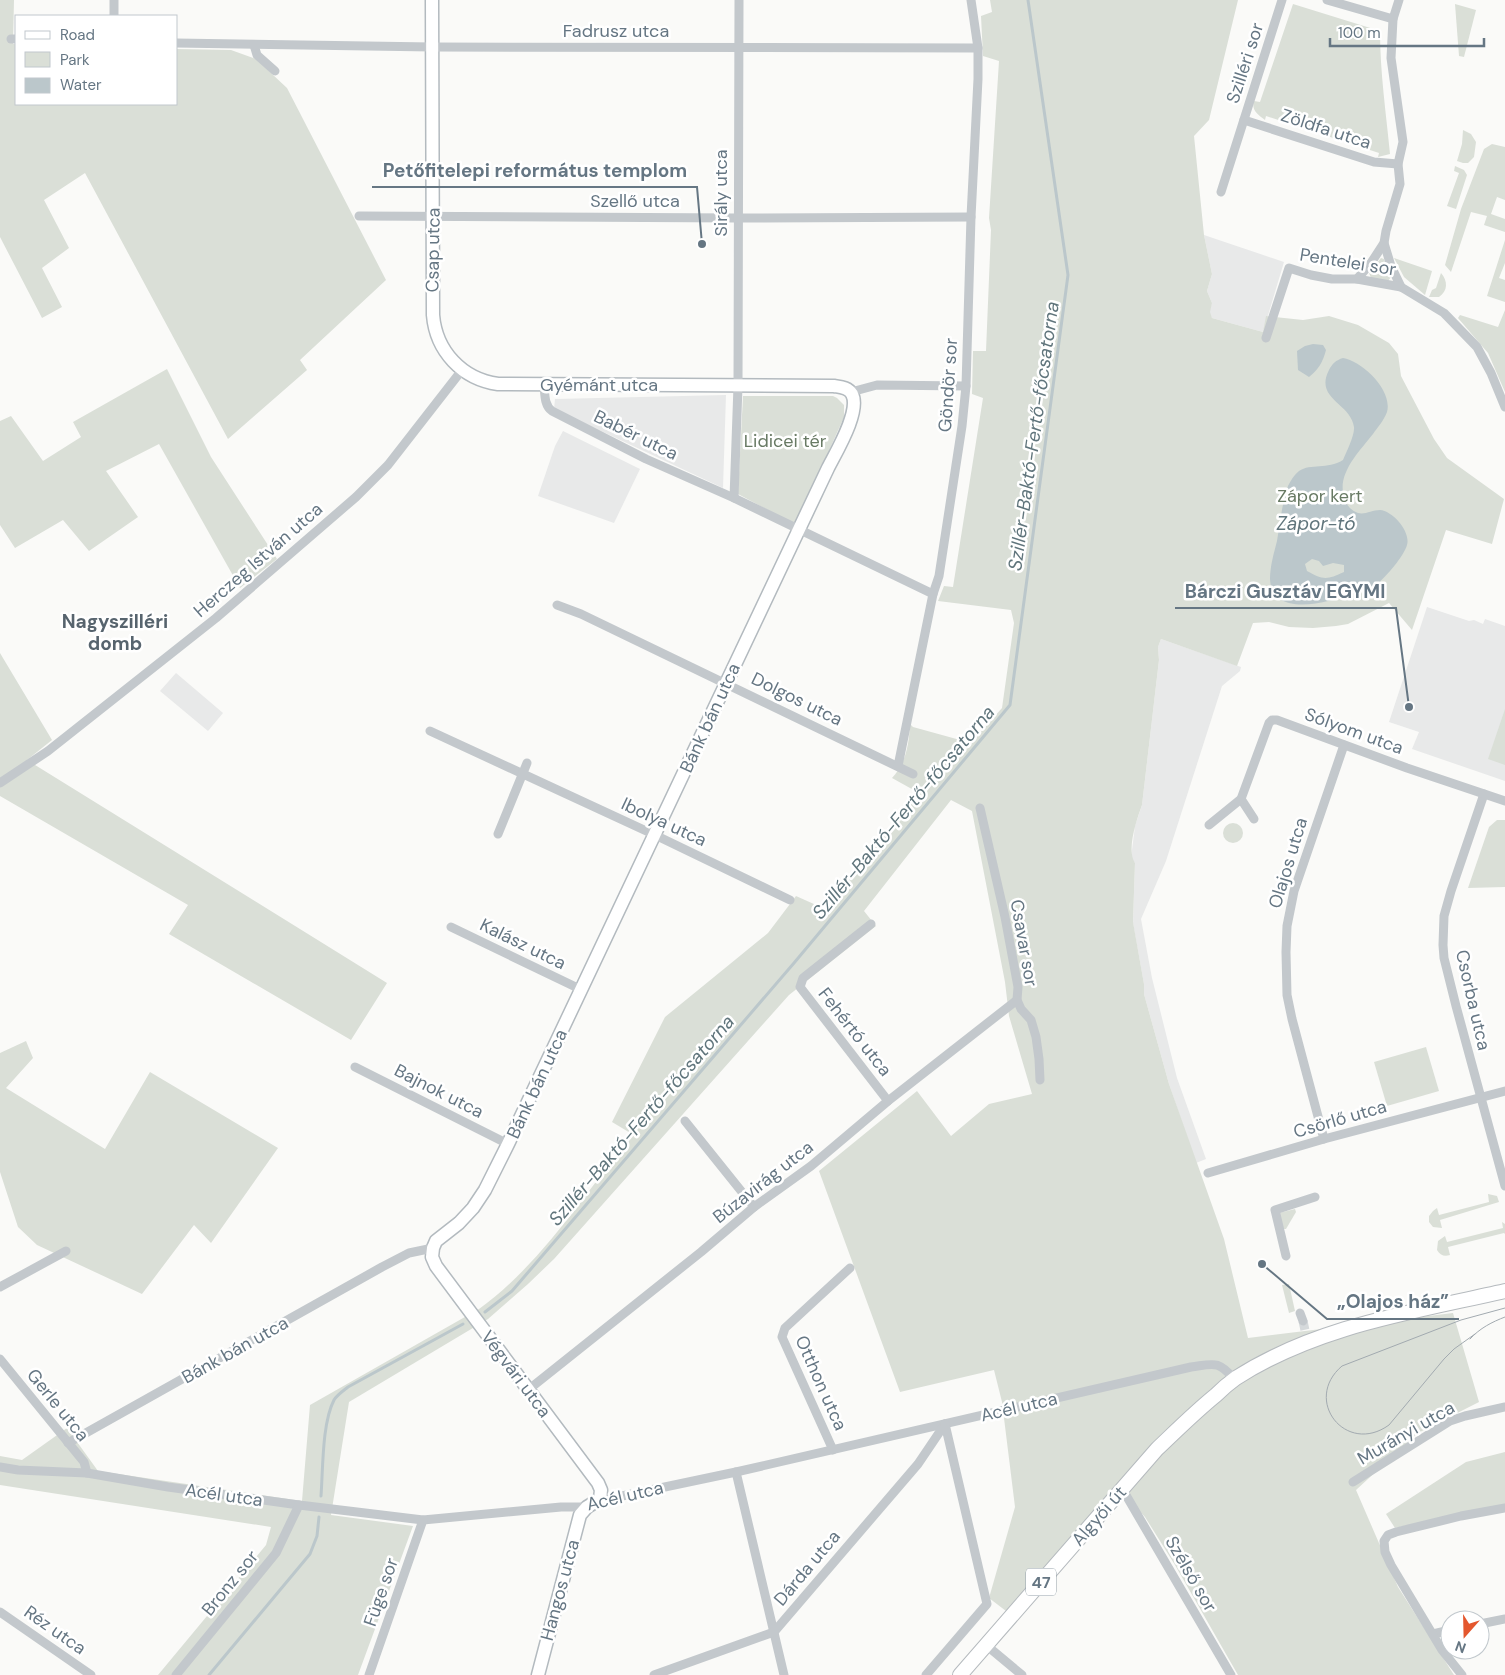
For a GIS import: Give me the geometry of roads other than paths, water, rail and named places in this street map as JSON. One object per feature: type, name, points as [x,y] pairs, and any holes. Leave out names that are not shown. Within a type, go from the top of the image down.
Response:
[{"type":"main road","name":"Algyői út","points":[[960,1675],[1158,1449],[1234,1379],[1289,1349],[1328,1334],[1356,1325],[1505,1291]]},
{"type":"street","points":[[114,0],[114,15]]},
{"type":"street","name":"Csap utca","points":[[432,0],[434,216],[432,302],[434,322],[441,344],[450,358],[462,370]]},
{"type":"street","name":"Sirály utca","points":[[738,0],[738,386]]},
{"type":"street","name":"Göndör sor","points":[[898,766],[940,567],[962,426],[966,386],[971,217],[978,79],[978,48],[971,0]]},
{"type":"street","name":"Szilléri sor","points":[[1221,192],[1282,0]]},
{"type":"street","points":[[1327,0],[1393,19]]},
{"type":"street","points":[[1356,279],[1372,263],[1384,243],[1400,184],[1398,164],[1403,142],[1391,58],[1393,19],[1399,0]]},
{"type":"street","name":"Fadrusz utca","points":[[178,43],[432,47],[978,48]]},
{"type":"street","points":[[254,45],[257,55],[274,71]]},
{"type":"street","name":"Zöldfa utca","points":[[1244,120],[1374,162],[1398,164]]},
{"type":"street","name":"Szellő utca","points":[[359,216],[971,217]]},
{"type":"street","points":[[1384,243],[1391,266],[1401,287]]},
{"type":"street","name":"Pentelei sor","points":[[1266,338],[1289,268],[1332,279],[1356,279],[1401,287],[1444,313],[1477,347],[1491,373],[1505,407]]},
{"type":"street","name":"Gyémánt utca","points":[[462,370],[479,380],[491,383],[738,386]]},
{"type":"street","name":"Herczeg István utca","points":[[0,783],[48,751],[216,618],[356,497],[388,464],[462,370]]},
{"type":"street","name":"Babér utca","points":[[544,385],[546,403],[552,411],[646,459],[734,498]]},
{"type":"street","points":[[851,392],[877,385],[966,386]]},
{"type":"street","points":[[798,531],[852,418],[855,403],[851,392],[846,388],[834,386],[738,386],[734,498],[798,531],[933,594]]},
{"type":"street","name":"Bánk bán utca","points":[[68,1443],[382,1267],[409,1253],[432,1248],[436,1241],[459,1223],[473,1208],[485,1190],[508,1144],[582,990],[798,531]]},
{"type":"street","name":"Dolgos utca","points":[[557,605],[581,614],[727,683],[913,774]]},
{"type":"street","name":"Sólyom utca","points":[[1241,800],[1269,723],[1272,720],[1276,720],[1505,802]]},
{"type":"street","name":"Ibolya utca","points":[[430,731],[790,900]]},
{"type":"street","name":"Olajos utca","points":[[1324,1139],[1292,1020],[1288,995],[1286,934],[1294,890],[1344,745]]},
{"type":"street","points":[[498,834],[527,764]]},
{"type":"street","name":"Csorba utca","points":[[1484,794],[1444,916],[1444,958],[1505,1186]]},
{"type":"street","points":[[1209,825],[1241,800],[1254,819]]},
{"type":"street","name":"Csavar sor","points":[[980,808],[1005,917],[1018,988],[1017,1000],[1021,1009],[1031,1020],[1036,1037],[1040,1058],[1040,1080]]},
{"type":"street","name":"Fehértó utca","points":[[871,924],[803,978],[800,987],[888,1101]]},
{"type":"street","name":"Kalász utca","points":[[451,927],[582,990]]},
{"type":"street","name":"Búzavirág utca","points":[[528,1390],[701,1252],[754,1207],[811,1166],[888,1101],[1017,1000]]},
{"type":"street","name":"Bajnok utca","points":[[355,1067],[508,1144]]},
{"type":"street","name":"Csörlő utca","points":[[1208,1173],[1324,1139],[1480,1096],[1505,1091]]},
{"type":"street","points":[[685,1121],[754,1207]]},
{"type":"street","points":[[1286,1256],[1275,1210],[1315,1197]]},
{"type":"street","name":"Végvári utca","points":[[432,1248],[432,1257],[436,1266],[598,1483],[601,1490],[600,1499]]},
{"type":"street","points":[[0,1287],[66,1251]]},
{"type":"street","name":"Otthon utca","points":[[833,1450],[782,1337],[785,1328],[850,1268]]},
{"type":"street","name":"Gerle utca","points":[[0,1359],[84,1462],[87,1473]]},
{"type":"street","name":"Acél utca","points":[[0,1467],[18,1470],[87,1473],[168,1487],[424,1520],[561,1507],[587,1507],[600,1499],[736,1472],[1191,1368],[1219,1365],[1225,1368],[1234,1379]]},
{"type":"street","name":"Murányi utca","points":[[1353,1482],[1450,1421],[1505,1407]]},
{"type":"street","points":[[926,1675],[987,1604],[945,1424]]},
{"type":"street","name":"Dárda utca","points":[[654,1675],[774,1632],[918,1464],[945,1424]]},
{"type":"street","points":[[0,1473],[18,1470]]},
{"type":"street","points":[[736,1472],[784,1675]]},
{"type":"street","name":"Szélső sor","points":[[1123,1490],[1231,1675]]},
{"type":"street","name":"Bronz sor","points":[[176,1675],[276,1553],[299,1505]]},
{"type":"street","name":"Hangos utca","points":[[538,1675],[576,1527],[580,1515],[587,1507]]},
{"type":"street","points":[[1462,1675],[1442,1650],[1391,1565],[1385,1552],[1384,1541],[1388,1535],[1396,1532],[1461,1516],[1505,1508]]},
{"type":"street","name":"Füge sor","points":[[369,1675],[424,1520]]},
{"type":"street","name":"Réz utca","points":[[0,1612],[91,1675]]},
{"type":"street","points":[[1490,1622],[1505,1618]]},
{"type":"street","points":[[1433,1634],[1440,1632]]},
{"type":"street","points":[[986,1645],[1022,1675]]},
{"type":"water","points":[[1313,344],[1323,345],[1326,350],[1320,365],[1309,377],[1298,370],[1297,351]]},
{"type":"water","name":"Zápor-tó","points":[[1341,359],[1351,360],[1367,371],[1381,386],[1388,403],[1383,421],[1355,456],[1346,473],[1343,482],[1345,500],[1350,508],[1358,513],[1380,510],[1390,514],[1404,528],[1408,540],[1407,545],[1394,566],[1377,584],[1330,601],[1303,604],[1291,603],[1280,599],[1273,591],[1270,579],[1271,564],[1283,506],[1291,480],[1299,471],[1309,467],[1331,465],[1343,460],[1350,444],[1354,427],[1351,419],[1326,388],[1326,380],[1331,366],[1334,362]],"holes":[[[1312,559],[1319,561],[1323,566],[1333,563],[1344,565],[1344,572],[1325,578],[1307,571],[1305,564]]]},
{"type":"waterway","name":"Szillér-Baktó-Fertő-főcsatorna","points":[[485,1312],[512,1291],[794,963],[1010,705],[1068,275],[1028,0]]},
{"type":"waterway","name":"Szillér-Baktó-Fertő-főcsatorna","points":[[321,1496],[325,1433],[330,1410],[335,1398],[348,1387],[463,1324]]},
{"type":"waterway","name":"Szillér-Baktó-Fertő-főcsatorna","points":[[209,1675],[310,1554],[317,1536],[319,1517]]},
{"type":"tunnel","points":[[1303,1321],[1309,1349]]},
{"type":"tram line","points":[[1475,1334],[1454,1349],[1444,1359],[1389,1425],[1373,1433],[1358,1434],[1345,1429],[1334,1420],[1328,1408],[1326,1394],[1331,1380],[1342,1366],[1461,1320],[1505,1308]]},
{"type":"tram line","points":[[1470,1339],[1486,1326],[1505,1317]]},
{"type":"place","name":"Petőfitelepi református templom","points":[[702,244]]},
{"type":"place","name":"Bárczi Gusztáv EGYMI","points":[[1409,707]]},
{"type":"place","name":"„Olajos ház”","points":[[1262,1264]]},
{"type":"district","name":"Nagyszilléri domb","points":[[115,632]]},
{"type":"park label","name":"Lidicei tér","points":[[785,441]]},
{"type":"park label","name":"Zápor kert","points":[[1320,496]]}]
